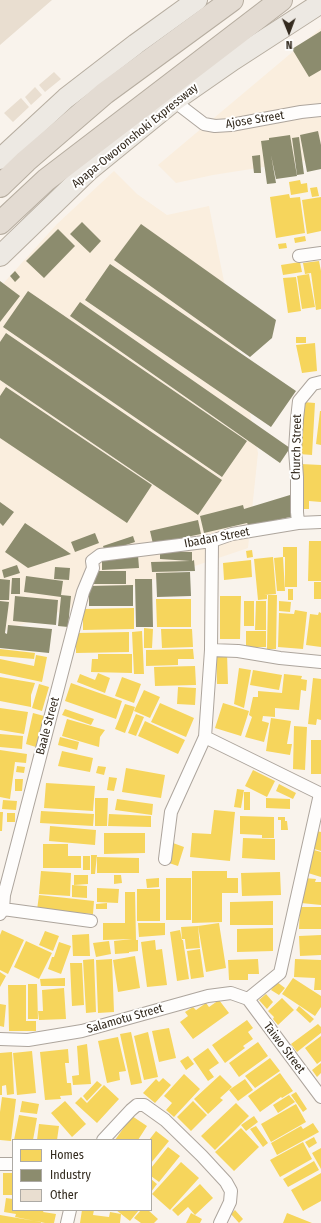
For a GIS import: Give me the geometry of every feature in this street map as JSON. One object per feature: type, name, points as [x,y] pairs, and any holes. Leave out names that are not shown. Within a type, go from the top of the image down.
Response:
[{"type":"highway","points":[[0,186],[26,161],[105,93],[232,0]]},
{"type":"highway","name":"Apapa-Oworonshoki Expressway","points":[[0,223],[46,180],[281,0]]},
{"type":"main road","points":[[0,159],[66,98],[136,44],[197,0]]},
{"type":"main road","name":"Apapa-Oworonshoki Expressway","points":[[0,256],[88,171],[174,101],[233,60],[321,3]]},
{"type":"street","name":"Ajose Street","points":[[174,101],[204,124],[215,126],[231,126],[301,112],[321,110]]},
{"type":"street","points":[[299,256],[321,253]]},
{"type":"street","name":"Church Street","points":[[298,523],[296,450],[299,401],[313,384],[321,382]]},
{"type":"street","name":"Ibadan Street","points":[[112,554],[212,541],[232,534],[298,523],[321,522]]},
{"type":"street","points":[[165,859],[170,812],[205,737],[211,650],[212,541]]},
{"type":"street","name":"Baale Street","points":[[1,912],[2,894],[83,592],[93,568],[92,561],[100,555],[112,554]]},
{"type":"street","points":[[211,650],[238,651],[280,658],[321,662]]},
{"type":"street","points":[[205,737],[320,794],[280,973],[248,999]]},
{"type":"street","points":[[1,912],[91,921]]},
{"type":"street","name":"Salamotu Street","points":[[0,1039],[28,1040],[82,1032],[208,996],[231,993],[248,999]]},
{"type":"street","name":"Taiwo Street","points":[[248,999],[321,1096]]},
{"type":"street","points":[[104,1139],[137,1105],[144,1105],[165,1120],[202,1156],[226,1182],[231,1191],[230,1202],[220,1223]]},
{"type":"street","points":[[0,1164],[12,1164]]},
{"type":"street","points":[[67,1223],[70,1211]]},
{"type":"shaded area","points":[[321,28],[321,158],[213,175],[176,183],[158,165]]},
{"type":"shaded area","points":[[114,171],[137,194],[167,215],[209,206],[258,453],[248,548],[0,632],[0,287],[57,224]]},
{"type":"building: Homes","points":[[300,180],[301,184],[307,183],[308,192],[291,195],[289,182]]},
{"type":"building: Homes","points":[[317,187],[319,196],[312,197],[310,188]]},
{"type":"building: Homes","points":[[289,194],[290,198],[300,197],[305,233],[276,238],[270,197]]},
{"type":"building: Homes","points":[[321,197],[321,231],[307,234],[302,200]]},
{"type":"building: Homes","points":[[305,236],[306,241],[295,243],[294,238]]},
{"type":"building: Homes","points":[[286,243],[287,248],[279,249],[278,244]]},
{"type":"building: Homes","points":[[319,261],[321,271],[321,309],[316,310],[311,273],[305,274],[303,263]]},
{"type":"building: Homes","points":[[300,262],[302,272],[283,275],[281,265]]},
{"type":"building: Homes","points":[[309,274],[315,307],[302,309],[297,276]]},
{"type":"building: Homes","points":[[296,277],[301,311],[288,313],[283,278]]},
{"type":"building: Homes","points":[[296,337],[306,337],[306,343],[296,343]]},
{"type":"building: Homes","points":[[315,343],[317,371],[302,373],[296,345]]},
{"type":"building: Homes","points":[[303,402],[315,403],[312,455],[299,454]]},
{"type":"building: Homes","points":[[321,411],[321,445],[316,444]]},
{"type":"building: Homes","points":[[301,464],[321,465],[321,502],[309,501],[309,509],[299,509]]},
{"type":"building: Homes","points":[[309,541],[321,541],[321,581],[308,581]]},
{"type":"building: Homes","points":[[283,547],[297,547],[297,587],[285,587],[285,557],[283,557]]},
{"type":"building: Homes","points":[[252,550],[253,557],[247,558],[246,551]]},
{"type":"building: Homes","points":[[273,557],[276,594],[264,595],[267,595],[267,599],[258,600],[254,559]]},
{"type":"building: Homes","points":[[283,557],[285,591],[277,591],[274,558]]},
{"type":"building: Homes","points":[[251,560],[252,577],[224,580],[223,563]]},
{"type":"building: Homes","points":[[314,582],[321,582],[321,599],[314,599]]},
{"type":"building: Homes","points":[[288,589],[293,589],[293,600],[288,600]]},
{"type":"building: Homes","points":[[268,595],[277,595],[276,649],[267,649]]},
{"type":"building: Homes","points":[[220,596],[241,596],[240,639],[220,639]]},
{"type":"building: Homes","points":[[156,599],[191,599],[191,627],[157,627]]},
{"type":"building: Homes","points":[[244,601],[254,601],[254,626],[244,626]]},
{"type":"building: Homes","points":[[256,601],[266,601],[266,630],[255,630]]},
{"type":"building: Homes","points":[[279,601],[291,602],[290,612],[279,611]]},
{"type":"building: Homes","points":[[134,608],[134,629],[83,630],[83,609]]},
{"type":"building: Homes","points":[[295,610],[307,612],[303,649],[278,647],[279,613],[294,614]]},
{"type":"building: Homes","points":[[319,612],[321,613],[321,647],[306,645],[310,614],[318,615]]},
{"type":"building: Homes","points":[[144,628],[153,629],[152,648],[144,648]]},
{"type":"building: Homes","points":[[161,629],[192,629],[193,647],[162,648]]},
{"type":"building: Homes","points":[[142,631],[144,674],[134,674],[132,632]]},
{"type":"building: Homes","points":[[246,631],[266,631],[266,647],[246,647]]},
{"type":"building: Homes","points":[[129,632],[129,652],[76,653],[76,633]]},
{"type":"building: Homes","points":[[0,649],[35,653],[34,659],[0,656]]},
{"type":"building: Homes","points":[[193,649],[194,659],[178,659],[178,665],[146,666],[146,650]]},
{"type":"building: Homes","points":[[216,653],[227,653],[228,684],[217,684]]},
{"type":"building: Homes","points":[[98,654],[132,654],[132,673],[91,672],[92,659],[98,659]]},
{"type":"building: Homes","points":[[36,655],[47,657],[42,682],[0,673],[0,659],[34,666]]},
{"type":"building: Homes","points":[[195,666],[196,685],[155,686],[154,667]]},
{"type":"building: Homes","points":[[239,668],[251,670],[244,708],[234,704]]},
{"type":"building: Homes","points":[[253,670],[282,675],[279,690],[250,685]]},
{"type":"building: Homes","points":[[98,673],[110,678],[105,693],[77,682],[80,674],[95,680]]},
{"type":"building: Homes","points":[[284,674],[302,676],[301,679],[307,680],[306,691],[301,690],[299,710],[275,708],[275,717],[263,716],[262,721],[269,723],[264,742],[245,737],[252,717],[249,715],[253,697],[258,697],[258,691],[282,693]]},
{"type":"building: Homes","points":[[0,677],[35,683],[31,695],[31,707],[0,701]]},
{"type":"building: Homes","points":[[122,677],[141,684],[134,703],[115,696]]},
{"type":"building: Homes","points":[[313,678],[321,679],[321,720],[317,719],[316,725],[308,724]]},
{"type":"building: Homes","points":[[71,683],[122,701],[116,719],[65,701]]},
{"type":"building: Homes","points":[[39,684],[49,687],[42,711],[32,708]]},
{"type":"building: Homes","points":[[178,687],[196,688],[195,705],[177,704]]},
{"type":"building: Homes","points":[[144,690],[160,697],[150,718],[134,711]]},
{"type":"building: Homes","points":[[160,703],[194,718],[186,737],[151,722]]},
{"type":"building: Homes","points":[[223,703],[249,711],[241,736],[215,728]]},
{"type":"building: Homes","points":[[125,704],[135,707],[125,733],[115,729]]},
{"type":"building: Homes","points":[[0,708],[28,712],[24,734],[0,730]]},
{"type":"building: Homes","points":[[65,709],[94,719],[91,725],[62,715]]},
{"type":"building: Homes","points":[[33,713],[44,716],[36,747],[26,744]]},
{"type":"building: Homes","points":[[136,714],[144,717],[136,736],[128,733]]},
{"type":"building: Homes","points":[[271,718],[291,721],[287,744],[292,744],[290,755],[266,751]]},
{"type":"building: Homes","points":[[67,719],[105,730],[100,737],[99,747],[62,736]]},
{"type":"building: Homes","points":[[145,721],[185,740],[178,754],[138,736]]},
{"type":"building: Homes","points":[[294,726],[307,727],[305,770],[293,769]]},
{"type":"building: Homes","points":[[0,734],[23,736],[22,749],[0,747]]},
{"type":"building: Homes","points":[[60,737],[79,742],[77,750],[58,745]]},
{"type":"building: Homes","points":[[311,740],[321,740],[321,774],[311,774]]},
{"type":"building: Homes","points":[[0,750],[27,754],[26,763],[15,762],[10,799],[0,797]]},
{"type":"building: Homes","points":[[62,751],[93,758],[90,772],[58,766]]},
{"type":"building: Homes","points":[[17,766],[25,767],[24,773],[16,772]]},
{"type":"building: Homes","points":[[98,766],[106,767],[104,775],[96,773]]},
{"type":"building: Homes","points":[[126,768],[165,775],[161,798],[122,792]]},
{"type":"building: Homes","points":[[253,770],[275,781],[267,797],[245,786]]},
{"type":"building: Homes","points":[[109,777],[117,778],[114,791],[107,790]]},
{"type":"building: Homes","points":[[15,779],[23,779],[22,791],[15,791]]},
{"type":"building: Homes","points":[[46,783],[95,786],[93,811],[44,808]]},
{"type":"building: Homes","points":[[279,784],[296,793],[293,799],[276,791]]},
{"type":"building: Homes","points":[[237,789],[244,790],[241,808],[234,807]]},
{"type":"building: Homes","points":[[244,792],[250,792],[250,810],[244,810]]},
{"type":"building: Homes","points":[[95,798],[108,798],[107,826],[95,826]]},
{"type":"building: Homes","points":[[266,798],[290,799],[290,809],[266,808]]},
{"type":"building: Homes","points":[[117,799],[153,804],[152,815],[115,810]]},
{"type":"building: Homes","points":[[3,800],[17,801],[16,810],[2,809]]},
{"type":"building: Homes","points":[[214,810],[235,812],[230,861],[190,857],[192,833],[211,834]]},
{"type":"building: Homes","points":[[41,811],[94,814],[93,826],[40,823]]},
{"type":"building: Homes","points":[[0,812],[3,812],[2,831],[0,831]]},
{"type":"building: Homes","points":[[7,813],[15,813],[15,822],[7,822]]},
{"type":"building: Homes","points":[[109,814],[151,816],[151,827],[108,826]]},
{"type":"building: Homes","points":[[240,816],[274,817],[274,838],[262,838],[262,835],[240,834]]},
{"type":"building: Homes","points":[[278,817],[285,817],[288,830],[281,830],[281,820],[278,820]]},
{"type":"building: Homes","points":[[50,826],[96,830],[95,845],[49,841]]},
{"type":"building: Homes","points":[[316,831],[321,832],[321,851],[311,848]]},
{"type":"building: Homes","points":[[104,833],[145,833],[145,853],[104,854]]},
{"type":"building: Homes","points":[[243,838],[275,839],[275,860],[242,858]]},
{"type":"building: Homes","points":[[173,843],[184,847],[178,866],[166,862]]},
{"type":"building: Homes","points":[[43,844],[68,844],[68,868],[43,868]]},
{"type":"building: Homes","points":[[314,850],[321,852],[321,877],[308,873]]},
{"type":"building: Homes","points":[[91,855],[97,855],[95,874],[91,874]]},
{"type":"building: Homes","points":[[68,856],[81,856],[81,868],[68,868]]},
{"type":"building: Homes","points":[[83,856],[90,856],[90,870],[83,870]]},
{"type":"building: Homes","points":[[97,857],[139,858],[139,873],[97,873]]},
{"type":"building: Homes","points":[[41,871],[71,873],[70,896],[39,894]]},
{"type":"building: Homes","points":[[192,871],[227,871],[227,878],[238,878],[238,893],[222,893],[222,922],[192,923]]},
{"type":"building: Homes","points":[[280,872],[281,895],[242,896],[241,873]]},
{"type":"building: Homes","points":[[74,875],[88,875],[88,884],[74,885]]},
{"type":"building: Homes","points":[[114,875],[121,875],[122,883],[114,884]]},
{"type":"building: Homes","points":[[159,878],[159,887],[147,888],[146,879]]},
{"type":"building: Homes","points":[[166,878],[191,878],[191,920],[166,920]]},
{"type":"building: Homes","points":[[304,878],[316,879],[315,882],[321,882],[321,905],[301,903]]},
{"type":"building: Homes","points":[[72,885],[87,886],[87,898],[72,897]]},
{"type":"building: Homes","points":[[97,888],[119,889],[118,903],[97,902]]},
{"type":"building: Homes","points":[[137,889],[160,889],[160,921],[137,921]]},
{"type":"building: Homes","points":[[125,892],[135,892],[136,940],[138,940],[138,951],[115,954],[114,941],[132,939],[103,940],[103,923],[125,923]]},
{"type":"building: Homes","points":[[39,895],[94,901],[93,914],[37,910]]},
{"type":"building: Homes","points":[[273,901],[273,925],[230,925],[230,902]]},
{"type":"building: Homes","points":[[107,903],[107,909],[96,909],[96,904]]},
{"type":"building: Homes","points":[[300,907],[321,907],[321,929],[299,929]]},
{"type":"building: Homes","points":[[138,923],[165,923],[165,935],[139,937]]},
{"type":"building: Homes","points":[[219,923],[226,968],[206,972],[198,926]]},
{"type":"building: Homes","points":[[198,926],[200,948],[186,949],[185,939],[182,939],[181,927]]},
{"type":"building: Homes","points":[[273,928],[273,951],[237,952],[237,929]]},
{"type":"building: Homes","points":[[2,930],[24,940],[8,974],[0,970],[0,935]]},
{"type":"building: Homes","points":[[180,930],[189,979],[177,981],[170,932]]},
{"type":"building: Homes","points":[[45,931],[59,936],[53,951],[39,945]]},
{"type":"building: Homes","points":[[89,934],[90,956],[73,956],[72,935]]},
{"type":"building: Homes","points":[[321,935],[321,955],[300,956],[299,936]]},
{"type":"building: Homes","points":[[155,940],[156,950],[162,949],[167,985],[147,987],[141,942]]},
{"type":"building: Homes","points":[[26,941],[52,953],[39,979],[14,967]]},
{"type":"building: Homes","points":[[109,941],[111,954],[96,957],[93,943]]},
{"type":"building: Homes","points":[[59,942],[71,946],[61,974],[48,969]]},
{"type":"building: Homes","points":[[200,949],[204,977],[191,979],[187,951]]},
{"type":"building: Homes","points":[[135,956],[140,988],[118,992],[113,960]]},
{"type":"building: Homes","points":[[94,959],[96,1012],[86,1013],[83,960]]},
{"type":"building: Homes","points":[[112,959],[114,1012],[98,1013],[96,960]]},
{"type":"building: Homes","points":[[258,959],[259,974],[248,974],[248,980],[229,980],[228,960]]},
{"type":"building: Homes","points":[[295,959],[321,960],[321,990],[314,990],[315,978],[294,977]]},
{"type":"building: Homes","points":[[70,963],[82,963],[84,1005],[72,1006]]},
{"type":"building: Homes","points":[[0,972],[6,976],[0,987]]},
{"type":"building: Homes","points":[[65,978],[65,986],[41,986],[40,979]]},
{"type":"building: Homes","points":[[293,978],[321,996],[321,1007],[315,1016],[282,994]]},
{"type":"building: Homes","points":[[277,982],[285,988],[279,995],[271,990]]},
{"type":"building: Homes","points":[[28,984],[37,984],[38,1019],[28,1019]]},
{"type":"building: Homes","points":[[8,985],[26,985],[26,1021],[36,1021],[36,1031],[9,1031]]},
{"type":"building: Homes","points":[[64,988],[66,1019],[39,1020],[38,1011],[43,1011],[42,990]]},
{"type":"building: Homes","points":[[266,994],[273,1002],[267,1009],[259,1000]]},
{"type":"building: Homes","points":[[282,998],[294,1010],[278,1025],[273,1019],[274,1017],[268,1011]]},
{"type":"building: Homes","points":[[219,1000],[229,1013],[193,1039],[180,1022],[188,1016],[185,1012],[193,1007],[196,1010],[206,1003],[209,1007]]},
{"type":"building: Homes","points":[[0,1004],[6,1005],[4,1027],[0,1026]]},
{"type":"building: Homes","points":[[299,1006],[314,1019],[310,1023],[296,1010]]},
{"type":"building: Homes","points":[[247,1020],[253,1028],[248,1032],[253,1039],[243,1046],[245,1048],[225,1063],[212,1045]]},
{"type":"building: Homes","points":[[318,1024],[321,1027],[321,1033],[297,1052],[291,1044]]},
{"type":"building: Homes","points":[[169,1028],[176,1058],[159,1062],[152,1031]]},
{"type":"building: Homes","points":[[131,1032],[142,1083],[131,1085],[120,1034]]},
{"type":"building: Homes","points":[[148,1032],[158,1077],[144,1080],[134,1036]]},
{"type":"building: Homes","points":[[321,1036],[321,1061],[317,1064],[305,1048]]},
{"type":"building: Homes","points":[[118,1037],[126,1071],[119,1072],[120,1080],[107,1083],[98,1041]]},
{"type":"building: Homes","points":[[258,1042],[268,1056],[239,1077],[229,1063]]},
{"type":"building: Homes","points":[[87,1044],[91,1084],[73,1085],[72,1076],[79,1075],[77,1046]]},
{"type":"building: Homes","points":[[208,1048],[219,1063],[209,1070],[214,1077],[208,1081],[193,1059]]},
{"type":"building: Homes","points":[[68,1049],[69,1063],[65,1063],[67,1083],[71,1083],[72,1095],[60,1096],[61,1099],[45,1100],[40,1052]]},
{"type":"building: Homes","points":[[32,1051],[36,1093],[17,1095],[13,1053]]},
{"type":"building: Homes","points":[[12,1052],[14,1094],[7,1095],[6,1085],[2,1086],[2,1095],[0,1095],[0,1053]]},
{"type":"building: Homes","points":[[188,1056],[194,1064],[186,1070],[180,1061]]},
{"type":"building: Homes","points":[[270,1058],[280,1071],[255,1088],[245,1076]]},
{"type":"building: Homes","points":[[321,1063],[321,1073],[317,1077],[312,1070]]},
{"type":"building: Homes","points":[[280,1073],[293,1091],[282,1098],[281,1097],[260,1112],[248,1096]]},
{"type":"building: Homes","points":[[184,1074],[200,1089],[174,1117],[166,1110],[172,1103],[164,1096]]},
{"type":"building: Homes","points":[[220,1075],[232,1087],[220,1098],[223,1100],[208,1114],[194,1099]]},
{"type":"building: Homes","points":[[163,1078],[171,1085],[155,1103],[143,1093],[156,1079],[159,1082]]},
{"type":"building: Homes","points":[[245,1079],[253,1090],[238,1101],[229,1090]]},
{"type":"building: Homes","points":[[97,1081],[102,1085],[87,1101],[83,1096]]},
{"type":"building: Homes","points":[[104,1085],[119,1099],[97,1123],[75,1103],[81,1097],[87,1103]]},
{"type":"building: Homes","points":[[296,1092],[307,1109],[303,1112],[291,1095]]},
{"type":"building: Homes","points":[[289,1095],[295,1102],[278,1113],[273,1105]]},
{"type":"building: Homes","points":[[2,1097],[16,1099],[11,1141],[0,1140],[0,1112]]},
{"type":"building: Homes","points":[[22,1101],[39,1104],[37,1114],[20,1112]]},
{"type":"building: Homes","points":[[65,1101],[86,1124],[72,1137],[51,1113]]},
{"type":"building: Homes","points":[[193,1101],[207,1115],[191,1131],[177,1117]]},
{"type":"building: Homes","points":[[236,1103],[249,1116],[215,1150],[201,1136]]},
{"type":"building: Homes","points":[[296,1104],[306,1122],[271,1142],[261,1124]]},
{"type":"building: Homes","points":[[19,1115],[37,1118],[33,1139],[14,1139]]},
{"type":"building: Homes","points":[[132,1116],[147,1126],[139,1139],[116,1139]]},
{"type":"building: Homes","points":[[254,1116],[258,1122],[246,1131],[241,1125]]},
{"type":"building: Homes","points":[[313,1123],[319,1132],[277,1155],[271,1143],[301,1126],[303,1129]]},
{"type":"building: Homes","points":[[39,1124],[59,1126],[57,1139],[37,1139]]},
{"type":"building: Homes","points":[[256,1126],[268,1143],[263,1147],[250,1129]]},
{"type":"building: Homes","points":[[241,1128],[259,1147],[234,1171],[215,1152]]},
{"type":"building: Homes","points":[[156,1131],[169,1141],[152,1162],[152,1139],[150,1139]]},
{"type":"building: Homes","points":[[314,1137],[317,1143],[309,1148],[305,1142]]},
{"type":"building: Homes","points":[[303,1142],[312,1159],[280,1177],[270,1160]]},
{"type":"building: Homes","points":[[168,1147],[180,1156],[159,1182],[152,1177],[152,1167]]},
{"type":"building: Homes","points":[[321,1148],[321,1169],[312,1153]]},
{"type":"building: Homes","points":[[314,1161],[319,1170],[288,1187],[283,1179]]},
{"type":"building: Homes","points":[[181,1162],[199,1178],[170,1210],[152,1194]]},
{"type":"building: Homes","points":[[3,1173],[12,1173],[12,1195],[3,1195]]},
{"type":"building: Homes","points":[[321,1173],[321,1201],[303,1211],[291,1190]]},
{"type":"building: Homes","points":[[152,1180],[157,1184],[152,1191]]},
{"type":"building: Homes","points":[[200,1184],[213,1198],[195,1215],[188,1207],[178,1216],[172,1210]]},
{"type":"building: Homes","points":[[6,1198],[12,1199],[12,1211],[44,1211],[56,1214],[54,1223],[45,1223],[15,1217],[16,1214],[4,1212]]},
{"type":"building: Homes","points":[[235,1210],[243,1219],[239,1223],[231,1214]]},
{"type":"building: Homes","points":[[82,1211],[94,1211],[93,1215],[109,1217],[110,1212],[121,1214],[120,1223],[80,1223]]},
{"type":"building: Homes","points":[[117,1211],[138,1211],[130,1221]]},
{"type":"building: Homes","points":[[140,1211],[149,1211],[158,1219],[154,1223],[141,1223],[134,1218]]},
{"type":"building: Homes","points":[[191,1213],[202,1219],[200,1223],[186,1223]]},
{"type":"building: Homes","points":[[287,1213],[312,1223],[283,1223]]},
{"type":"building: Homes","points":[[0,1215],[41,1222],[41,1223],[0,1223]]},
{"type":"building: Industry","points":[[321,31],[321,70],[309,77],[292,49]]},
{"type":"building: Industry","points":[[318,131],[321,145],[321,169],[307,172],[300,135]]},
{"type":"building: Industry","points":[[290,135],[297,176],[276,179],[271,155],[276,183],[267,184],[261,141],[269,140],[269,138]]},
{"type":"building: Industry","points":[[299,137],[304,174],[297,175],[292,138]]},
{"type":"building: Industry","points":[[260,155],[261,173],[254,173],[252,156]]},
{"type":"building: Industry","points":[[82,222],[101,241],[90,253],[70,234]]},
{"type":"building: Industry","points":[[141,224],[276,320],[272,338],[250,357],[114,260]]},
{"type":"building: Industry","points":[[58,229],[75,246],[44,278],[26,261]]},
{"type":"building: Industry","points":[[110,264],[296,391],[271,427],[85,300]]},
{"type":"building: Industry","points":[[15,271],[20,277],[15,282],[10,276]]},
{"type":"building: Industry","points":[[0,281],[20,296],[0,322]]},
{"type":"building: Industry","points":[[28,291],[247,441],[222,477],[3,327]]},
{"type":"building: Industry","points":[[80,302],[290,448],[280,463],[70,316]]},
{"type":"building: Industry","points":[[6,333],[222,480],[198,515],[0,380],[0,342]]},
{"type":"building: Industry","points":[[6,387],[152,485],[127,523],[0,438],[0,396]]},
{"type":"building: Industry","points":[[290,495],[295,516],[249,526],[247,523],[204,533],[200,516],[243,505],[244,509]]},
{"type":"building: Industry","points":[[0,502],[14,512],[3,526],[0,523]]},
{"type":"building: Industry","points":[[198,520],[201,534],[153,544],[150,531]]},
{"type":"building: Industry","points":[[25,523],[71,554],[28,568],[5,552]]},
{"type":"building: Industry","points":[[95,533],[99,543],[75,552],[71,542]]},
{"type":"building: Industry","points":[[133,536],[135,542],[105,552],[103,546]]},
{"type":"building: Industry","points":[[160,551],[192,552],[192,561],[194,560],[195,571],[152,572],[151,562],[190,561],[160,559]]},
{"type":"building: Industry","points":[[138,555],[139,568],[102,570],[102,557]]},
{"type":"building: Industry","points":[[17,565],[20,573],[4,578],[2,570]]},
{"type":"building: Industry","points":[[55,567],[70,568],[69,580],[54,579]]},
{"type":"building: Industry","points":[[94,571],[126,571],[126,584],[94,584]]},
{"type":"building: Industry","points":[[190,572],[191,596],[157,597],[156,573]]},
{"type":"building: Industry","points":[[26,576],[63,581],[61,595],[71,596],[68,627],[58,626],[61,597],[24,592]]},
{"type":"building: Industry","points":[[12,578],[20,578],[20,594],[11,594]]},
{"type":"building: Industry","points":[[0,579],[10,580],[9,600],[0,600]]},
{"type":"building: Industry","points":[[135,579],[152,579],[153,627],[136,627]]},
{"type":"building: Industry","points":[[133,585],[133,606],[89,606],[89,586]]},
{"type":"building: Industry","points":[[15,596],[58,600],[56,625],[13,621]]},
{"type":"building: Industry","points":[[0,601],[9,602],[5,633],[7,634],[8,625],[52,629],[49,653],[0,648]]},
{"type":"building: Other","points":[[0,0],[52,0],[0,45]]},
{"type":"building: Other","points":[[54,72],[61,79],[45,92],[39,85]]},
{"type":"building: Other","points":[[35,87],[42,95],[31,105],[25,97]]},
{"type":"building: Other","points":[[21,98],[29,107],[13,122],[4,113]]}]
